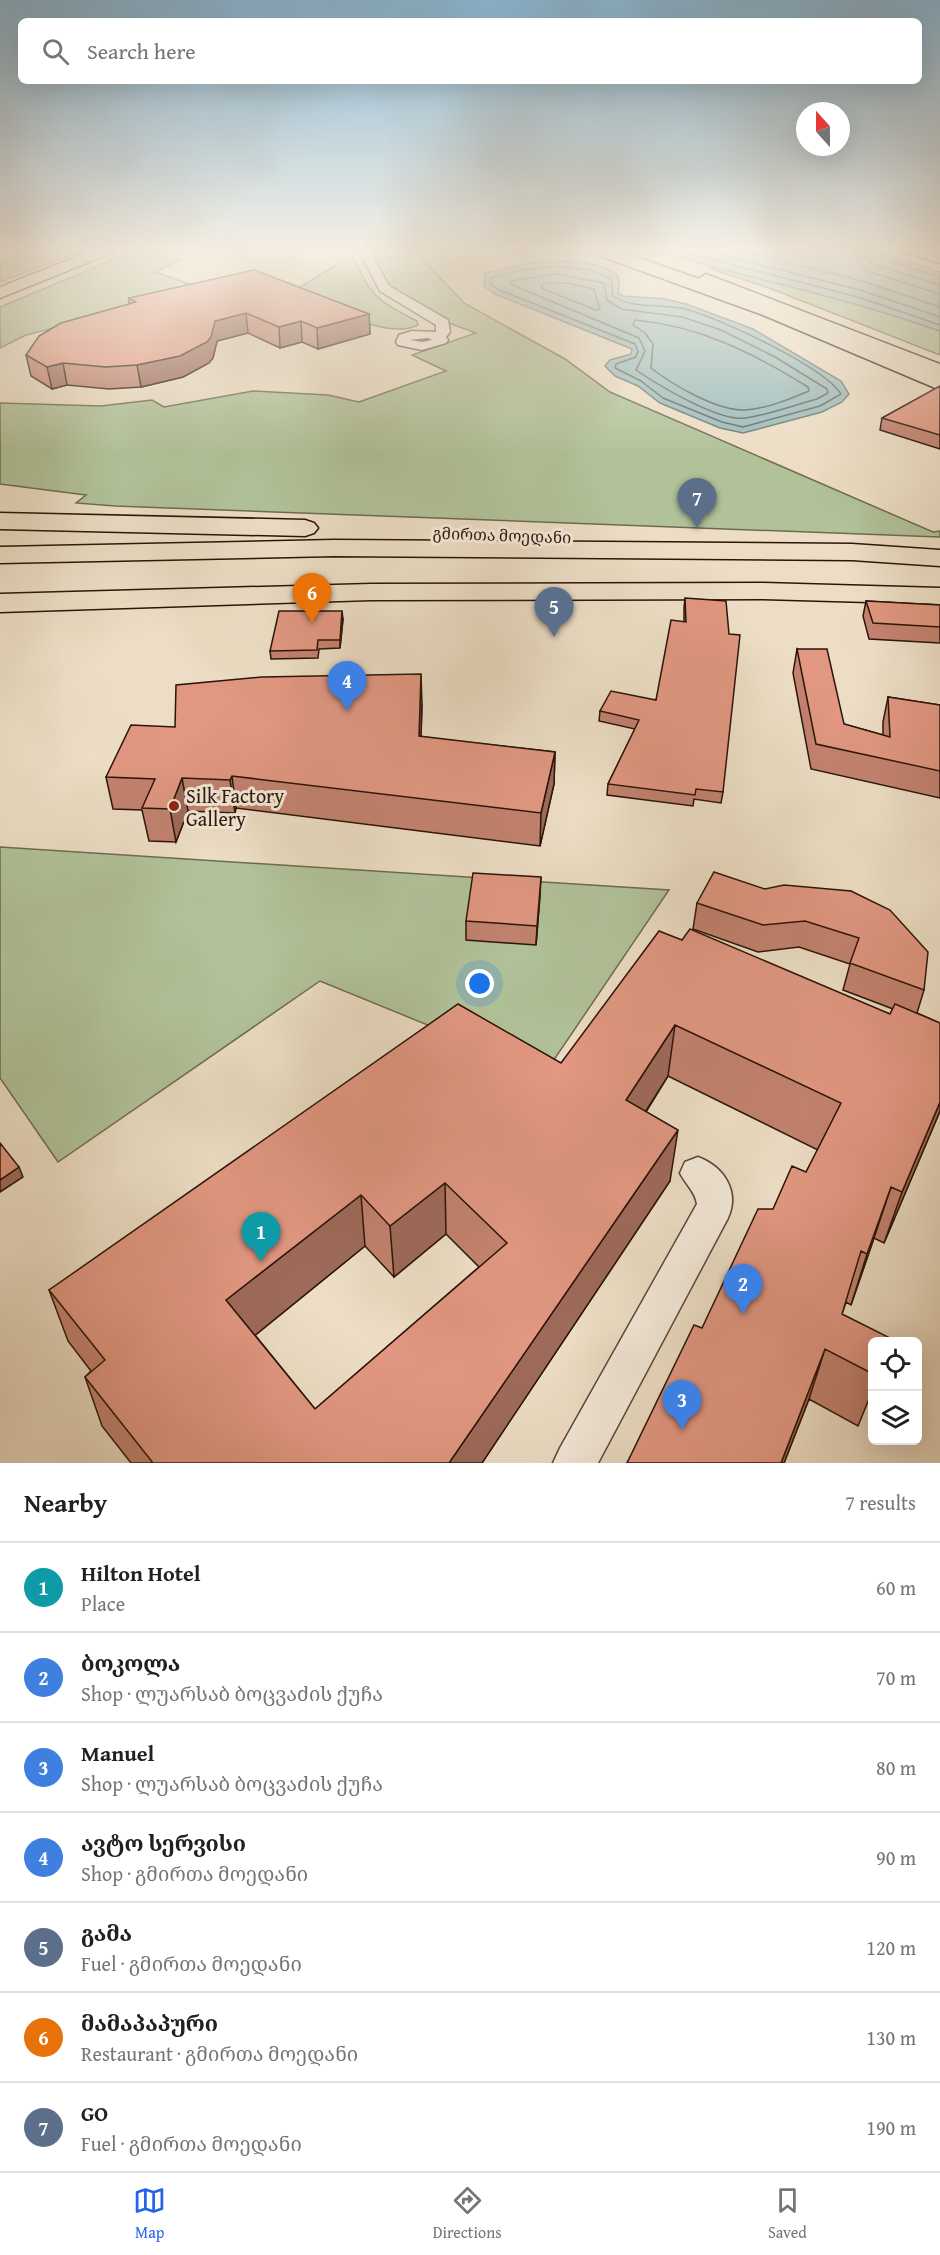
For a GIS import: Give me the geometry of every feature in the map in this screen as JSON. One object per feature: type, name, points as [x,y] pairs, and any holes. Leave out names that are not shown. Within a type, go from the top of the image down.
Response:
[{"type":"main road","points":[[783,317],[940,384]]},
{"type":"main road","points":[[805,317],[940,371]]},
{"type":"main road","points":[[830,317],[940,360]]},
{"type":"main road","name":"გმირთა მოედანი","points":[[0,521],[152,523],[548,536],[678,559]]},
{"type":"main road","name":"გმირთა მოედანი","points":[[0,534],[182,537],[334,548],[678,559]]},
{"type":"main road","name":"გმირთა მოედანი","points":[[0,555],[334,548]]},
{"type":"main road","points":[[0,577],[347,571],[940,548]]},
{"type":"main road","points":[[852,552],[940,558]]},
{"type":"main road","points":[[370,592],[514,582],[678,559],[940,576]]},
{"type":"main road","points":[[347,571],[658,591]]},
{"type":"main road","points":[[0,603],[370,592],[658,591],[940,596]]},
{"type":"street","points":[[433,317],[443,323],[443,332],[438,337]]},
{"type":"street","points":[[576,1463],[715,1206],[713,1188],[698,1173]]},
{"type":"green space","points":[[0,317],[97,317],[26,335],[0,348]]},
{"type":"green space","points":[[351,317],[410,317],[417,321],[418,325],[405,329],[390,328]]},
{"type":"green space","points":[[433,317],[490,317],[565,359],[610,392],[933,532],[940,531],[940,537],[115,506],[76,503],[86,495],[0,484],[0,403],[101,406],[152,400],[164,407],[253,391],[328,395],[359,402],[446,371],[412,355],[476,333]]},
{"type":"green space","points":[[844,317],[899,317],[940,331],[940,355]]},
{"type":"green space","points":[[0,847],[669,890],[545,1073],[320,981],[58,1162],[0,1078]]},
{"type":"water","points":[[553,317],[722,317],[753,329],[841,381],[849,394],[842,402],[822,412],[743,433],[720,428],[660,403],[638,386],[615,376],[605,366],[610,360],[631,354],[632,349]]},
{"type":"water","points":[[898,317],[940,317],[940,331]]},
{"type":"building","points":[[81,317],[229,317],[215,321],[211,337],[207,342],[180,356],[137,365],[105,367],[63,363],[47,367],[26,355],[39,336],[61,323]]},
{"type":"building","points":[[256,317],[357,317],[317,328],[301,321],[279,327]]},
{"type":"building","points":[[940,386],[940,435],[882,418]]},
{"type":"building","points":[[685,598],[726,601],[729,634],[740,635],[723,792],[696,789],[695,795],[608,784],[639,720],[600,711],[611,691],[656,700],[671,620],[686,622]]},
{"type":"building","points":[[866,601],[940,605],[940,627],[873,623]]},
{"type":"building","points":[[279,611],[342,611],[340,640],[318,640],[317,650],[270,651]]},
{"type":"building","points":[[797,649],[827,649],[844,724],[890,737],[888,697],[940,705],[940,771],[816,744]]},
{"type":"building","points":[[421,674],[419,736],[555,752],[541,813],[232,776],[230,780],[182,778],[170,809],[142,808],[155,779],[106,777],[131,725],[175,727],[176,685],[262,677]]},
{"type":"building","points":[[714,872],[765,889],[784,885],[851,891],[890,910],[928,952],[924,990],[850,963],[859,938],[805,921],[763,925],[697,903]]},
{"type":"building","points":[[473,873],[541,877],[537,926],[466,921]]},
{"type":"building","points":[[690,929],[890,1014],[895,1004],[940,1023],[940,1102],[902,1192],[891,1187],[867,1254],[861,1251],[842,1314],[888,1337],[868,1337],[868,1371],[825,1349],[781,1463],[627,1463],[694,1325],[702,1328],[758,1209],[773,1209],[792,1166],[806,1172],[841,1103],[675,1025],[626,1100],[678,1130],[449,1463],[153,1463],[85,1377],[105,1360],[49,1290],[458,1004],[561,1063],[659,931],[682,940]],"holes":[[[445,1183],[507,1243],[315,1409],[226,1300],[361,1195],[390,1226]]]},
{"type":"building","points":[[0,1143],[19,1167],[0,1180]]},
{"type":"place","name":"GO","points":[[697,528]]},
{"type":"place","name":"მამაპაპური","points":[[312,623]]},
{"type":"place","name":"გამა","points":[[554,637]]},
{"type":"place","name":"ავტო სერვისი","points":[[347,711]]},
{"type":"place","name":"Silk Factory Gallery","points":[[174,806]]},
{"type":"place","name":"Hilton Hotel","points":[[261,1262]]},
{"type":"place","name":"ბოკოლა","points":[[743,1314]]},
{"type":"place","name":"Manuel","points":[[682,1430]]}]
